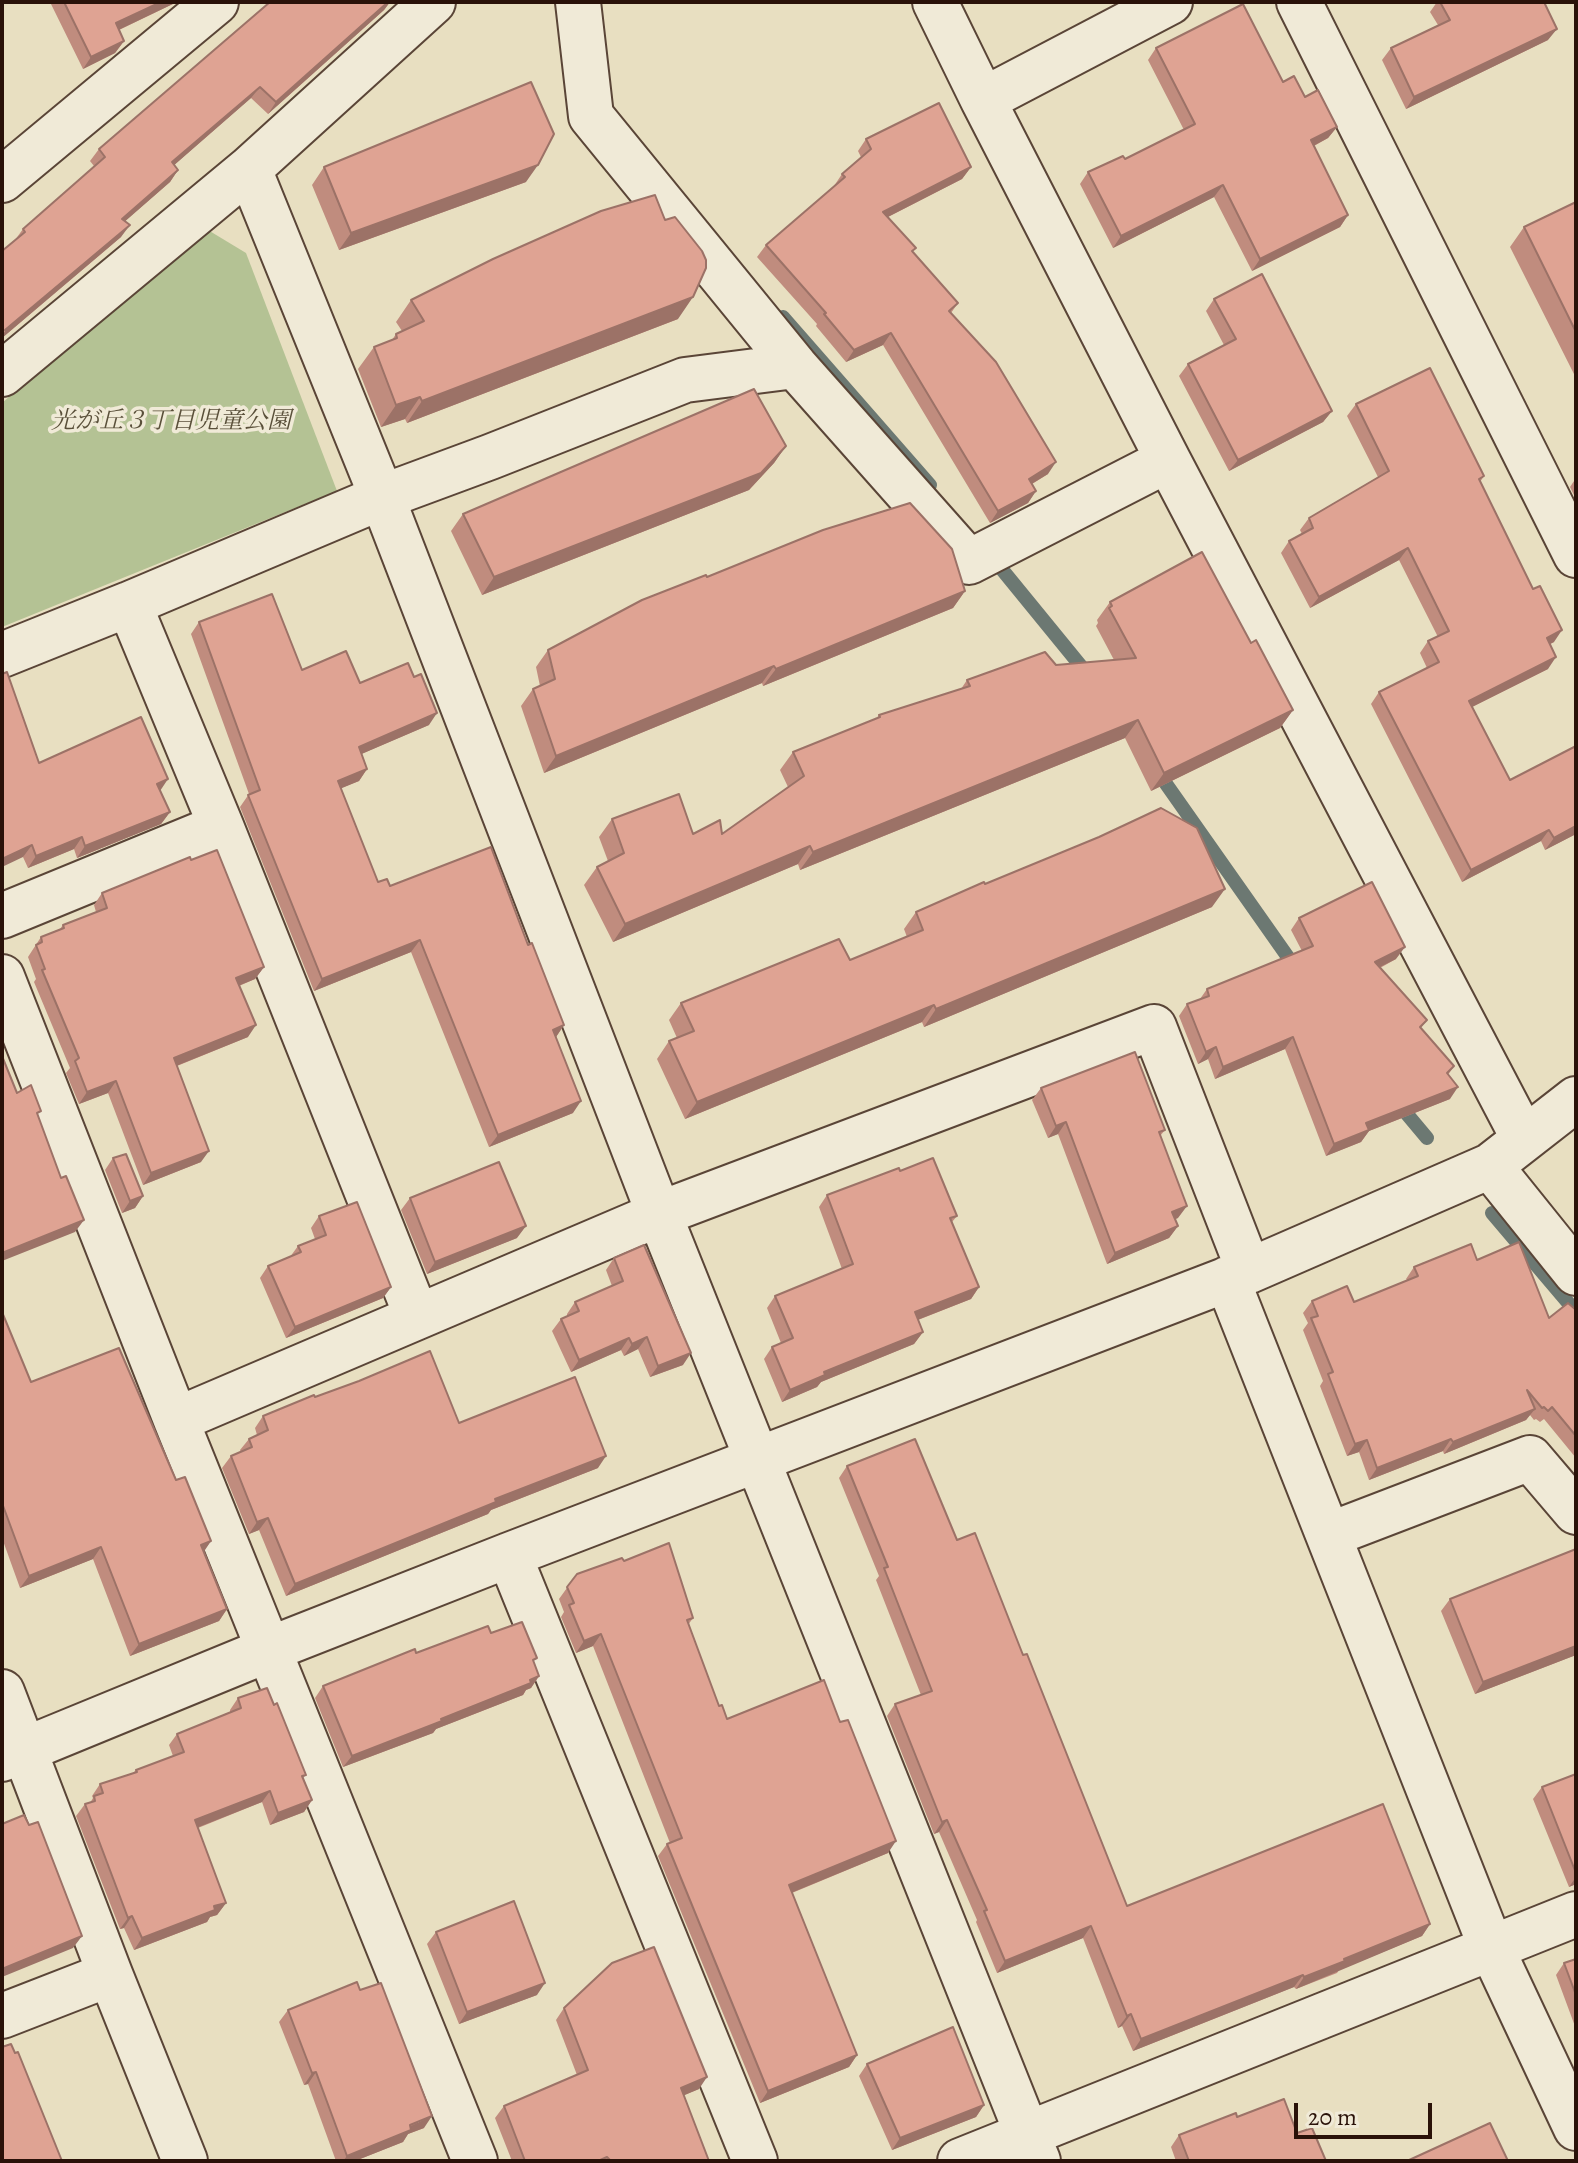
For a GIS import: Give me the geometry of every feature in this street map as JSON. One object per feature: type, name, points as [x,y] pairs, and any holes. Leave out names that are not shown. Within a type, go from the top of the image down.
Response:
[{"type":"street","points":[[2,180],[216,2]]},
{"type":"street","points":[[2,374],[249,169],[433,2]]},
{"type":"street","points":[[578,2],[591,116],[795,366],[969,562],[1168,460]]},
{"type":"street","points":[[935,2],[1168,460],[1524,1139]]},
{"type":"street","points":[[983,100],[1170,2]]},
{"type":"street","points":[[1299,2],[1576,555]]},
{"type":"street","points":[[249,169],[382,497],[659,1214],[1033,2148]]},
{"type":"street","points":[[2,655],[382,497],[685,380],[795,366]]},
{"type":"street","points":[[129,604],[417,1317]]},
{"type":"street","points":[[2,916],[221,826]]},
{"type":"street","points":[[2,977],[176,1420],[475,2161]]},
{"type":"street","points":[[176,1420],[659,1214],[1154,1027],[1329,1535],[1491,1947],[1576,2128]]},
{"type":"street","points":[[13,1754],[509,1555],[1238,1275],[1490,1166],[1576,1099]]},
{"type":"street","points":[[1490,1166],[1576,1273]]},
{"type":"street","points":[[1329,1535],[1530,1458],[1576,1512]]},
{"type":"street","points":[[509,1555],[755,2161]]},
{"type":"street","points":[[2,1692],[13,1754],[110,1974],[185,2161]]},
{"type":"street","points":[[960,2161],[1033,2148],[1491,1947],[1576,1914]]},
{"type":"street","points":[[2,2016],[110,1974]]},
{"type":"green space","name":"光が丘３丁目児童公園","points":[[203,227],[246,253],[337,491],[2,627],[2,403]]},
{"type":"building","points":[[64,2],[161,2],[116,23],[124,41],[91,57]]},
{"type":"building","points":[[270,2],[388,2],[276,102],[260,87],[172,162],[178,170],[122,219],[130,225],[5,330],[2,336],[2,251],[105,157],[99,149]]},
{"type":"building","points":[[1440,2],[1544,2],[1557,29],[1414,97],[1391,48],[1450,20]]},
{"type":"building","points":[[1243,4],[1283,82],[1294,76],[1305,97],[1318,90],[1337,127],[1311,140],[1348,215],[1260,259],[1223,185],[1121,236],[1088,172],[1123,156],[1125,159],[1195,124],[1156,48]]},
{"type":"building","points":[[531,82],[554,134],[538,165],[351,233],[324,167]]},
{"type":"building","points":[[939,103],[971,167],[883,212],[916,248],[912,251],[958,303],[949,311],[996,362],[1056,462],[1029,479],[1036,491],[998,511],[891,333],[854,350],[766,245],[845,177],[842,174],[871,149],[866,139]]},
{"type":"building","points":[[655,195],[665,220],[675,217],[706,260],[706,268],[693,297],[422,401],[420,397],[396,405],[374,347],[397,338],[396,334],[424,321],[411,300],[601,211]]},
{"type":"building","points":[[1576,202],[1576,332],[1524,227]]},
{"type":"building","points":[[1262,274],[1332,411],[1238,460],[1188,364],[1236,339],[1214,299]]},
{"type":"building","points":[[1430,368],[1484,476],[1479,479],[1533,589],[1540,586],[1562,630],[1547,638],[1556,657],[1469,701],[1510,780],[1576,746],[1576,826],[1554,838],[1549,830],[1471,870],[1379,692],[1439,662],[1428,641],[1449,631],[1408,548],[1319,597],[1289,541],[1313,528],[1309,518],[1389,471],[1356,404]]},
{"type":"building","points":[[754,389],[786,446],[761,473],[494,577],[463,514]]},
{"type":"building","points":[[910,503],[952,549],[965,591],[556,756],[533,689],[555,679],[548,650],[642,600],[823,530]]},
{"type":"building","points":[[1202,552],[1251,643],[1256,640],[1293,710],[1164,773],[1138,720],[813,852],[810,846],[625,924],[597,867],[624,853],[612,819],[679,794],[693,834],[720,820],[722,834],[804,776],[793,752],[879,715],[970,686],[967,680],[1045,652],[1056,665],[1136,658],[1109,608],[1112,606],[1110,602]]},
{"type":"building","points":[[272,594],[302,670],[346,651],[360,683],[408,663],[414,677],[421,674],[437,713],[359,747],[367,769],[338,781],[378,882],[387,879],[390,886],[491,847],[528,945],[532,943],[564,1025],[553,1030],[581,1101],[498,1135],[420,940],[322,979],[248,795],[260,790],[199,622]]},
{"type":"building","points":[[7,672],[39,763],[141,717],[168,779],[157,784],[170,812],[85,846],[82,837],[36,856],[32,845],[2,859],[2,674]]},
{"type":"building","points":[[1161,808],[1197,828],[1225,889],[936,1009],[934,1005],[697,1102],[669,1041],[694,1031],[681,1003],[839,939],[850,960],[923,930],[916,912],[1099,837]]},
{"type":"building","points":[[217,850],[264,967],[236,978],[256,1025],[174,1058],[209,1151],[151,1173],[116,1081],[87,1092],[75,1061],[79,1058],[42,970],[45,969],[36,945],[42,942],[41,937],[64,928],[63,925],[107,908],[102,893],[190,857],[191,860]]},
{"type":"building","points":[[1372,882],[1405,947],[1375,962],[1427,1020],[1420,1027],[1454,1066],[1447,1073],[1458,1087],[1366,1123],[1369,1130],[1334,1144],[1293,1037],[1223,1067],[1216,1047],[1206,1052],[1187,1004],[1209,996],[1207,989],[1313,946],[1299,918]]},
{"type":"building","points":[[1135,1052],[1165,1130],[1159,1132],[1187,1206],[1172,1212],[1178,1226],[1115,1253],[1066,1122],[1056,1126],[1041,1088]]},
{"type":"building","points":[[2,1056],[17,1093],[31,1085],[41,1111],[37,1113],[61,1178],[66,1176],[84,1220],[2,1253]]},
{"type":"building","points":[[126,1154],[143,1196],[130,1201],[113,1158]]},
{"type":"building","points":[[933,1158],[957,1216],[950,1218],[979,1287],[915,1312],[923,1332],[824,1372],[825,1375],[790,1390],[772,1347],[793,1338],[775,1296],[853,1264],[827,1195]]},
{"type":"building","points":[[499,1162],[526,1226],[435,1262],[410,1198]]},
{"type":"building","points":[[357,1202],[391,1287],[295,1327],[268,1266],[301,1252],[298,1246],[326,1235],[319,1216]]},
{"type":"building","points":[[1519,1242],[1549,1318],[1568,1303],[1576,1310],[1576,1436],[1552,1407],[1548,1411],[1542,1408],[1527,1390],[1535,1409],[1377,1468],[1367,1440],[1355,1444],[1328,1374],[1333,1372],[1311,1318],[1318,1316],[1312,1301],[1347,1286],[1354,1302],[1418,1276],[1414,1267],[1471,1244],[1477,1260]]},
{"type":"building","points":[[644,1245],[691,1353],[658,1366],[647,1337],[632,1344],[629,1338],[579,1360],[561,1319],[579,1311],[575,1302],[623,1281],[614,1258]]},
{"type":"building","points":[[2,1312],[31,1382],[119,1348],[176,1480],[185,1477],[211,1541],[201,1545],[227,1609],[139,1644],[101,1547],[29,1576],[2,1503]]},
{"type":"building","points":[[430,1351],[459,1423],[575,1377],[606,1456],[495,1499],[496,1502],[295,1584],[268,1518],[257,1522],[231,1456],[252,1447],[249,1439],[268,1430],[263,1416]]},
{"type":"building","points":[[915,1439],[957,1540],[975,1533],[1023,1655],[1027,1654],[1127,1906],[1383,1804],[1430,1924],[1345,1961],[1141,2039],[1131,2014],[1127,2016],[1091,1926],[1005,1961],[984,1911],[987,1910],[947,1820],[942,1822],[895,1704],[932,1691],[884,1568],[888,1567],[847,1466]]},
{"type":"building","points":[[669,1543],[693,1618],[687,1620],[719,1706],[722,1705],[727,1719],[824,1680],[840,1722],[848,1720],[896,1841],[789,1885],[857,2055],[768,2091],[667,1844],[682,1838],[601,1634],[584,1641],[569,1605],[574,1603],[567,1587],[577,1574],[622,1558],[624,1561]]},
{"type":"building","points":[[1576,1549],[1576,1646],[1483,1682],[1450,1599]]},
{"type":"building","points":[[522,1622],[537,1658],[533,1660],[539,1676],[530,1680],[531,1683],[352,1756],[323,1686],[415,1649],[416,1653],[488,1626],[491,1633]]},
{"type":"building","points":[[267,1688],[274,1705],[277,1703],[306,1775],[302,1776],[312,1800],[278,1813],[270,1791],[195,1820],[226,1903],[142,1938],[132,1916],[128,1918],[85,1804],[95,1801],[94,1796],[103,1793],[100,1784],[184,1752],[177,1734],[241,1708],[238,1698]]},
{"type":"building","points":[[1576,1774],[1576,1873],[1542,1787]]},
{"type":"building","points":[[24,1815],[29,1825],[38,1822],[82,1936],[2,1969],[2,1824]]},
{"type":"building","points":[[514,1901],[545,1983],[467,2012],[436,1932]]},
{"type":"building","points":[[654,1947],[707,2077],[681,2088],[709,2161],[611,2161],[607,2157],[598,2161],[525,2161],[504,2106],[588,2070],[564,2008],[612,1963]]},
{"type":"building","points":[[1576,1959],[1576,1995],[1564,1963]]},
{"type":"building","points":[[357,1982],[360,1990],[381,1983],[432,2116],[410,2125],[411,2130],[347,2156],[316,2072],[312,2073],[288,2010]]},
{"type":"building","points":[[953,2027],[984,2105],[900,2138],[867,2064]]},
{"type":"building","points":[[11,2044],[15,2053],[18,2052],[62,2161],[2,2161],[2,2047]]},
{"type":"building","points":[[1284,2099],[1297,2133],[1312,2128],[1326,2161],[1189,2161],[1179,2135]]},
{"type":"building","points":[[1490,2123],[1508,2161],[1407,2161]]},
{"type":"waterway","points":[[783,317],[930,485]]},
{"type":"waterway","points":[[991,556],[1089,676]]},
{"type":"waterway","points":[[1157,771],[1297,970]]},
{"type":"waterway","points":[[1396,1101],[1427,1138]]},
{"type":"waterway","points":[[1492,1213],[1576,1312]]}]
